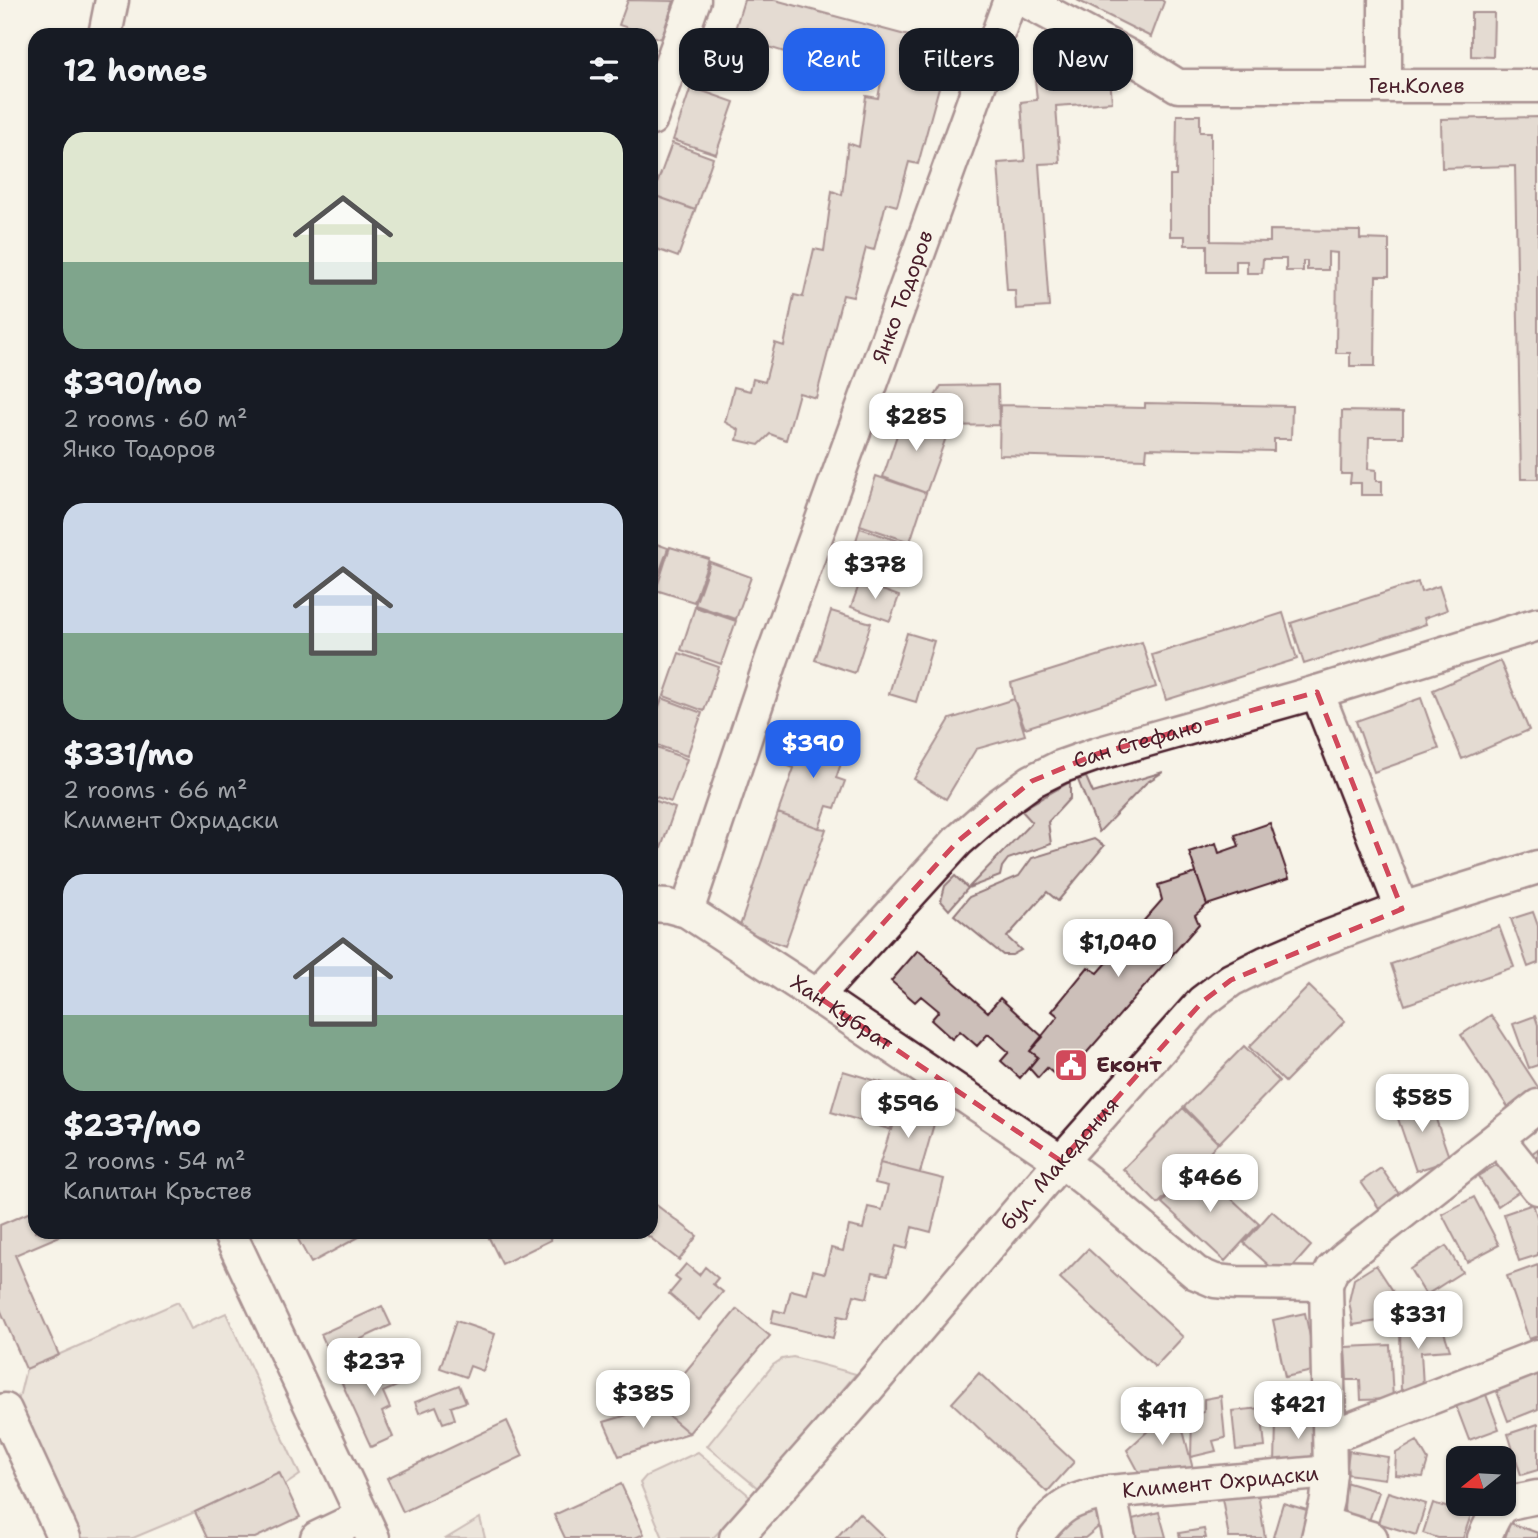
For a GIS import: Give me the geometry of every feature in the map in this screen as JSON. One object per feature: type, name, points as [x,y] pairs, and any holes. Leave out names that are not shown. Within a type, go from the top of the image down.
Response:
[{"type":"street","points":[[106,28],[112,0]]},
{"type":"street","points":[[658,100],[694,0]]},
{"type":"street","name":"Янко Тодоров","points":[[687,911],[772,658],[1010,0]]},
{"type":"street","name":"Ген.Колев","points":[[1024,0],[1136,60],[1178,86],[1538,86]]},
{"type":"street","points":[[1385,0],[1385,86]]},
{"type":"street","name":"Сан Стефано","points":[[817,996],[958,841],[999,805],[1032,781],[1060,767],[1097,754],[1317,692],[1538,624]]},
{"type":"street","points":[[1317,692],[1402,909]]},
{"type":"street","name":"бул. Македония","points":[[736,1538],[1202,1002],[1231,980],[1314,942],[1402,909],[1538,867]]},
{"type":"street","name":"Хан Кубрат","points":[[658,905],[687,911],[1061,1161],[1196,1273],[1216,1281],[1237,1283],[1326,1284]]},
{"type":"street","points":[[1371,1538],[1320,1530],[1330,1472],[1326,1284],[1332,1270],[1346,1257],[1538,1106]]},
{"type":"street","points":[[1498,1138],[1538,1188]]},
{"type":"street","points":[[232,1239],[368,1527],[317,1538]]},
{"type":"street","name":"Климент Охридски","points":[[1330,1437],[1538,1356]]},
{"type":"street","points":[[5,1409],[64,1538]]},
{"type":"street","name":"Климент Охридски","points":[[1034,1538],[1051,1517],[1070,1502],[1088,1496],[1330,1472]]},
{"type":"street","points":[[1109,1492],[1119,1538]]},
{"type":"street","points":[[1484,1538],[1497,1510],[1505,1504],[1538,1497]]},
{"type":"highlighted area","points":[[1317,692],[1402,909],[1231,980],[1202,1002],[1061,1161],[817,996],[958,841],[1032,781],[1097,754]]},
{"type":"shaded area","points":[[1163,772],[1146,783],[1099,832],[1078,780],[1086,777],[1093,793]]},
{"type":"shaded area","points":[[1070,782],[1070,798],[1048,822],[1051,844],[1008,859],[1000,876],[968,888],[1032,822],[1021,810]]},
{"type":"shaded area","points":[[1094,839],[1104,846],[1058,901],[1047,892],[1007,937],[1021,950],[1012,955],[1003,955],[954,915],[969,897],[1019,876],[1032,858]]},
{"type":"shaded area","points":[[955,876],[968,888],[949,910],[941,901],[945,886]]},
{"type":"shaded area","points":[[178,1302],[191,1329],[226,1313],[300,1475],[285,1485],[279,1473],[133,1538],[77,1538],[17,1406],[26,1369]]},
{"type":"shaded area","points":[[793,1357],[856,1374],[759,1489],[707,1446],[773,1365],[782,1359]]},
{"type":"shaded area","points":[[698,1452],[751,1497],[713,1538],[663,1538],[640,1483],[646,1476]]},
{"type":"shaded area","points":[[480,1518],[485,1538],[447,1538]]},
{"type":"building","points":[[628,0],[674,1],[661,39],[658,38],[658,28],[628,28],[619,25]]},
{"type":"building","points":[[744,0],[775,0],[879,28],[783,28],[783,52],[769,47],[769,28],[735,28]]},
{"type":"building","points":[[1077,0],[1164,2],[1151,37]]},
{"type":"building","points":[[1471,13],[1494,13],[1493,57],[1471,56]]},
{"type":"building","points":[[885,30],[899,33],[899,91],[938,91],[918,164],[909,162],[897,206],[886,203],[874,250],[866,248],[853,297],[843,295],[816,398],[799,393],[786,440],[770,434],[759,445],[737,440],[739,430],[725,422],[734,387],[750,391],[753,379],[765,382],[775,343],[784,346],[794,295],[803,297],[814,249],[824,251],[832,191],[842,195],[848,143],[859,147],[866,96],[878,98],[879,91],[885,91]]},
{"type":"building","points":[[690,91],[702,91],[734,102],[716,154],[673,140]]},
{"type":"building","points":[[1036,91],[1111,91],[1112,102],[1056,106],[1060,163],[1039,164],[1049,307],[1016,309],[1015,290],[1007,290],[998,163],[1025,161],[1021,102],[1037,100]]},
{"type":"building","points":[[1177,115],[1200,115],[1200,132],[1211,132],[1211,241],[1270,242],[1270,230],[1360,231],[1360,239],[1389,240],[1389,276],[1376,276],[1375,366],[1350,366],[1350,353],[1336,353],[1337,253],[1328,252],[1328,270],[1307,270],[1307,261],[1303,261],[1303,271],[1286,271],[1286,259],[1263,259],[1262,273],[1247,273],[1247,261],[1236,261],[1236,272],[1207,272],[1207,245],[1185,245],[1185,236],[1170,236],[1170,176],[1176,176]]},
{"type":"building","points":[[1538,117],[1538,479],[1521,479],[1515,166],[1442,168],[1441,119]]},
{"type":"building","points":[[672,143],[713,158],[695,210],[658,197],[658,181]]},
{"type":"building","points":[[658,197],[695,210],[678,257],[658,250]]},
{"type":"building","points":[[998,385],[999,425],[943,426],[924,415],[941,386]]},
{"type":"building","points":[[1145,403],[1292,406],[1291,439],[1274,439],[1274,451],[1147,448],[1146,459],[999,455],[1000,405],[1145,408]]},
{"type":"building","points":[[1342,411],[1403,412],[1403,437],[1369,437],[1368,469],[1376,470],[1376,481],[1382,481],[1382,495],[1361,495],[1361,483],[1350,483],[1351,474],[1341,474]]},
{"type":"building","points":[[904,414],[949,429],[926,493],[883,477]]},
{"type":"building","points":[[876,476],[926,493],[910,542],[860,525]]},
{"type":"building","points":[[860,528],[913,546],[899,589],[846,572]]},
{"type":"building","points":[[658,544],[668,548],[658,577]]},
{"type":"building","points":[[670,547],[709,559],[694,602],[658,591]]},
{"type":"building","points":[[710,562],[751,577],[736,619],[695,605]]},
{"type":"building","points":[[860,582],[899,596],[890,621],[851,607]]},
{"type":"building","points":[[1418,582],[1421,592],[1439,586],[1447,610],[1424,618],[1426,624],[1304,664],[1291,623]]},
{"type":"building","points":[[695,607],[736,621],[721,664],[681,650]]},
{"type":"building","points":[[831,611],[871,623],[855,673],[815,660]]},
{"type":"building","points":[[1283,613],[1297,659],[1166,700],[1152,655]]},
{"type":"building","points":[[907,633],[934,641],[916,702],[889,694]]},
{"type":"building","points":[[1142,642],[1156,687],[1025,728],[1011,683]]},
{"type":"building","points":[[679,653],[719,667],[704,711],[664,696]]},
{"type":"building","points":[[1500,661],[1529,730],[1462,759],[1433,690]]},
{"type":"building","points":[[662,698],[702,713],[687,756],[658,746],[658,709]]},
{"type":"building","points":[[1421,698],[1439,749],[1374,772],[1356,721]]},
{"type":"building","points":[[1014,699],[1025,735],[976,749],[946,799],[914,779],[950,719]]},
{"type":"building","points":[[815,732],[834,740],[832,747],[845,752],[836,778],[845,781],[835,808],[827,806],[819,828],[778,813],[794,768],[785,765],[795,738],[810,744]]},
{"type":"building","points":[[658,749],[687,759],[671,802],[658,797]]},
{"type":"building","points":[[658,802],[675,808],[660,851],[658,850]]},
{"type":"building","points":[[778,813],[826,829],[785,946],[739,929]]},
{"type":"building","points":[[1270,823],[1289,878],[1207,905],[1189,852],[1216,843],[1219,853],[1239,846],[1235,835]]},
{"type":"building","points":[[1196,873],[1207,905],[1195,915],[1199,924],[1062,1081],[1047,1068],[1038,1078],[1029,1068],[1038,1057],[1030,1051],[1058,1016],[1052,1011],[1088,967],[1098,973],[1162,900],[1158,885]]},
{"type":"building","points":[[1533,912],[1538,926],[1538,963],[1528,967],[1511,919]]},
{"type":"building","points":[[1499,926],[1514,967],[1405,1005],[1391,964]]},
{"type":"building","points":[[918,950],[988,1012],[1000,998],[1043,1037],[1030,1051],[1038,1057],[1020,1078],[1001,1061],[1009,1052],[988,1034],[977,1046],[960,1031],[952,1039],[931,1020],[939,1011],[921,996],[915,1002],[891,981]]},
{"type":"building","points":[[1309,986],[1345,1021],[1285,1082],[1249,1047]]},
{"type":"building","points":[[1491,1015],[1538,1087],[1538,1092],[1510,1110],[1461,1035]]},
{"type":"building","points":[[1535,1016],[1538,1025],[1538,1065],[1529,1068],[1513,1024]]},
{"type":"building","points":[[1244,1046],[1279,1081],[1219,1143],[1184,1107]]},
{"type":"building","points":[[843,1071],[903,1089],[892,1130],[831,1112]]},
{"type":"building","points":[[1428,1096],[1450,1160],[1416,1171],[1394,1107]]},
{"type":"building","points":[[898,1106],[936,1117],[920,1173],[880,1163]]},
{"type":"building","points":[[1183,1108],[1218,1143],[1158,1204],[1123,1169]]},
{"type":"building","points":[[1538,1149],[1538,1169],[1527,1157]]},
{"type":"building","points":[[1503,1161],[1521,1190],[1498,1206],[1478,1176]]},
{"type":"building","points":[[880,1163],[944,1179],[931,1232],[912,1227],[907,1249],[896,1246],[888,1275],[873,1272],[867,1298],[854,1295],[848,1318],[838,1316],[833,1338],[771,1323],[774,1310],[785,1313],[791,1290],[807,1294],[813,1270],[825,1273],[831,1248],[843,1251],[849,1226],[863,1229],[868,1207],[882,1210],[888,1186],[875,1183]]},
{"type":"building","points":[[1196,1166],[1259,1224],[1225,1261],[1162,1203]]},
{"type":"building","points":[[1381,1168],[1401,1197],[1381,1211],[1361,1182]]},
{"type":"building","points":[[1474,1197],[1499,1245],[1467,1262],[1442,1214]]},
{"type":"building","points":[[1533,1204],[1538,1220],[1538,1255],[1519,1261],[1504,1214]]},
{"type":"building","points":[[658,1206],[697,1236],[679,1260],[652,1239],[658,1239]]},
{"type":"building","points":[[1272,1211],[1311,1246],[1283,1278],[1244,1243]]},
{"type":"building","points":[[28,1213],[28,1239],[53,1239],[15,1255],[59,1355],[26,1369],[0,1309],[0,1225]]},
{"type":"building","points":[[298,1239],[355,1239],[311,1263]]},
{"type":"building","points":[[490,1239],[550,1239],[551,1240],[502,1264]]},
{"type":"building","points":[[1446,1246],[1462,1272],[1426,1295],[1410,1269]]},
{"type":"building","points":[[1088,1249],[1183,1337],[1155,1367],[1060,1278]]},
{"type":"building","points":[[686,1264],[699,1275],[705,1267],[718,1278],[713,1284],[723,1292],[699,1320],[669,1294],[680,1281],[675,1277]]},
{"type":"building","points":[[1376,1265],[1395,1294],[1391,1319],[1353,1325],[1349,1301],[1354,1279]]},
{"type":"building","points":[[1538,1265],[1538,1336],[1529,1339],[1507,1276]]},
{"type":"building","points":[[382,1306],[391,1325],[346,1346],[358,1371],[341,1379],[321,1334]]},
{"type":"building","points":[[737,1309],[770,1336],[689,1433],[657,1406]]},
{"type":"building","points":[[1305,1313],[1317,1370],[1285,1377],[1273,1320]]},
{"type":"building","points":[[456,1321],[495,1334],[483,1371],[470,1366],[466,1377],[440,1368]]},
{"type":"building","points":[[1441,1323],[1450,1350],[1421,1352],[1423,1386],[1401,1395],[1400,1324]]},
{"type":"building","points":[[1390,1345],[1393,1399],[1361,1400],[1360,1380],[1347,1380],[1345,1347]]},
{"type":"building","points":[[394,1357],[406,1382],[383,1392],[390,1408],[382,1412],[393,1437],[371,1447],[341,1381]]},
{"type":"building","points":[[979,1373],[1074,1462],[1047,1492],[952,1403]]},
{"type":"building","points":[[1538,1373],[1538,1409],[1508,1421],[1496,1389]]},
{"type":"building","points":[[459,1385],[466,1402],[451,1407],[455,1419],[443,1423],[436,1406],[419,1413],[415,1402]]},
{"type":"building","points":[[1485,1392],[1499,1429],[1469,1440],[1455,1403]]},
{"type":"building","points":[[1221,1396],[1225,1438],[1213,1441],[1216,1451],[1191,1457],[1192,1415],[1204,1412],[1204,1399]]},
{"type":"building","points":[[657,1406],[689,1433],[619,1456],[604,1422]]},
{"type":"building","points":[[1175,1406],[1193,1469],[1140,1474],[1127,1450]]},
{"type":"building","points":[[1261,1408],[1265,1447],[1236,1450],[1232,1411]]},
{"type":"building","points":[[1320,1418],[1321,1462],[1275,1465],[1276,1420]]},
{"type":"building","points":[[507,1421],[523,1456],[403,1512],[387,1478]]},
{"type":"building","points":[[1538,1424],[1538,1470],[1521,1475],[1516,1459],[1516,1446],[1512,1446],[1508,1434]]},
{"type":"building","points":[[1417,1441],[1428,1460],[1423,1477],[1395,1475],[1396,1453]]},
{"type":"building","points":[[1349,1451],[1388,1457],[1385,1479],[1346,1474]]},
{"type":"building","points":[[279,1472],[300,1517],[255,1538],[207,1538],[195,1512]]},
{"type":"building","points":[[1345,1482],[1379,1492],[1369,1521],[1344,1513]]},
{"type":"building","points":[[621,1484],[644,1534],[635,1538],[565,1538],[554,1515]]},
{"type":"building","points":[[1388,1492],[1426,1504],[1416,1535],[1378,1523]]},
{"type":"building","points":[[1258,1493],[1265,1538],[1229,1538],[1222,1498]]},
{"type":"building","points":[[1093,1501],[1114,1514],[1085,1538],[1058,1538],[1055,1535]]},
{"type":"building","points":[[1283,1503],[1317,1513],[1309,1538],[1273,1537]]},
{"type":"building","points":[[1433,1503],[1446,1507],[1446,1516],[1471,1516],[1463,1538],[1438,1538],[1423,1533]]},
{"type":"building","points":[[1159,1512],[1166,1537],[1134,1538],[1129,1520]]},
{"type":"building","points":[[859,1513],[885,1538],[836,1538]]},
{"type":"building","points":[[1510,1523],[1538,1533],[1538,1538],[1505,1538]]},
{"type":"building","points":[[1204,1529],[1206,1538],[1180,1538],[1179,1533]]},
{"type":"place","name":"Еконт","points":[[1071,1065]]}]
